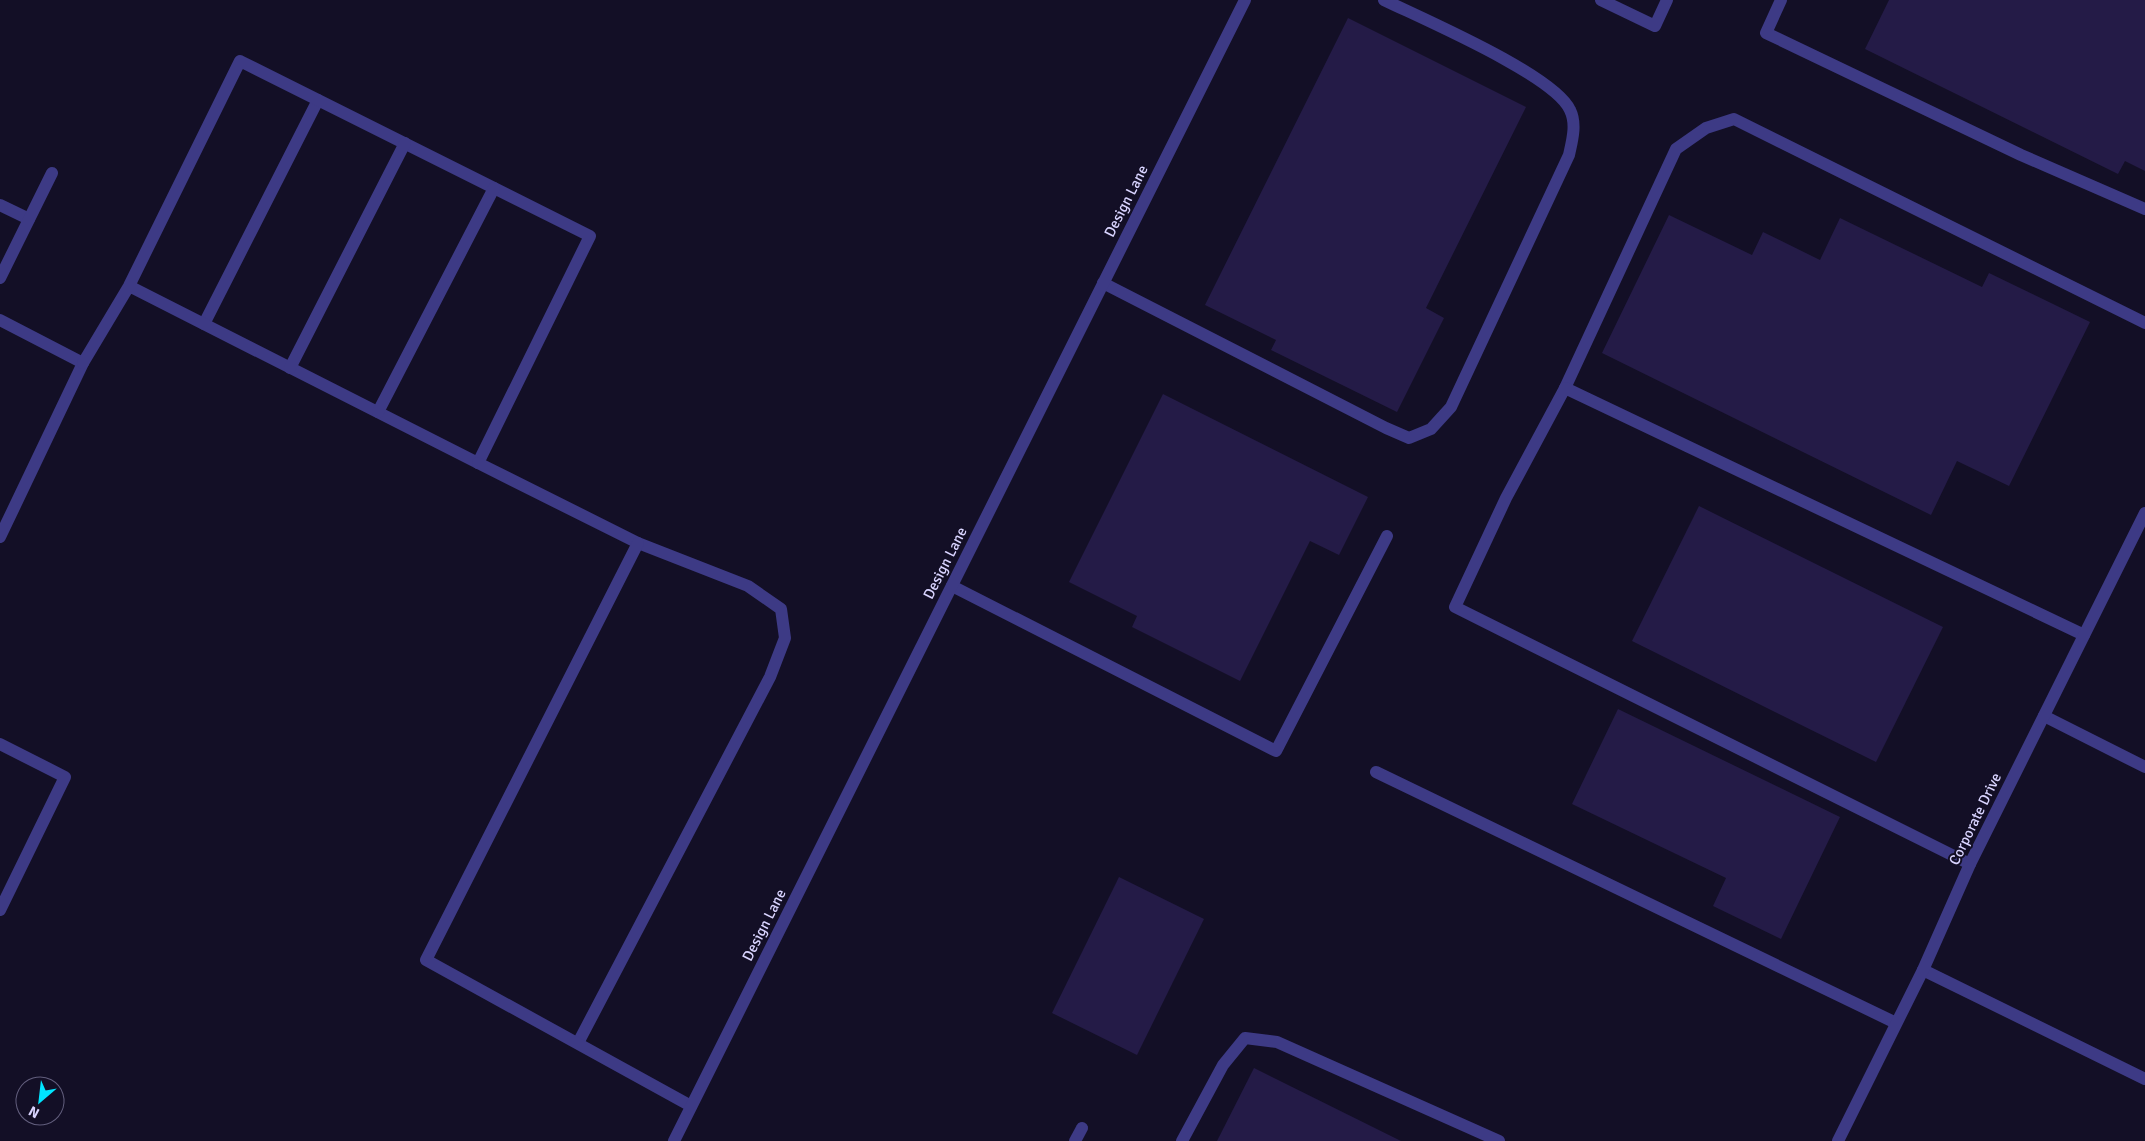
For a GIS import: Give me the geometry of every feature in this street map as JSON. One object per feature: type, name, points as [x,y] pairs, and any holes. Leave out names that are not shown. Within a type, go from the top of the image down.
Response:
[{"type":"street","name":"Design Lane","points":[[674,1141],[1245,0]]},
{"type":"street","points":[[1103,283],[1386,428],[1409,438],[1431,429],[1451,407],[1569,155],[1574,131],[1570,110],[1553,90],[1522,69],[1384,0]]},
{"type":"street","points":[[1601,0],[1655,26],[1667,0]]},
{"type":"street","points":[[1781,0],[1766,33],[2020,155],[2145,209]]},
{"type":"street","points":[[0,537],[84,363],[129,286],[240,61],[590,236],[478,463]]},
{"type":"street","points":[[204,324],[318,100]]},
{"type":"street","points":[[1970,864],[1455,608],[1506,498],[1565,388],[1676,149],[1706,128],[1734,119],[2145,323]]},
{"type":"street","points":[[290,368],[405,143]]},
{"type":"street","points":[[0,278],[52,173]]},
{"type":"street","points":[[378,412],[494,188]]},
{"type":"street","points":[[0,205],[29,219]]},
{"type":"street","points":[[129,286],[638,543],[748,586],[781,609],[785,638],[770,678],[578,1043]]},
{"type":"street","points":[[0,320],[84,363]]},
{"type":"street","points":[[1565,388],[2084,635]]},
{"type":"street","name":"Corporate Drive","points":[[1838,1141],[1923,970],[1970,864],[2145,513]]},
{"type":"street","points":[[952,586],[1276,751],[1387,536]]},
{"type":"street","points":[[638,543],[426,960],[691,1106]]},
{"type":"street","points":[[2044,716],[2145,768]]},
{"type":"street","points":[[0,744],[65,777],[0,910]]},
{"type":"street","points":[[1376,772],[1896,1023]]},
{"type":"street","points":[[1923,970],[2145,1079]]},
{"type":"street","points":[[1182,1141],[1223,1065],[1245,1038],[1277,1042],[1499,1141]]},
{"type":"street","points":[[1075,1141],[1082,1128]]},
{"type":"building","points":[[1889,0],[2145,0],[2145,171],[2125,161],[2118,174],[1865,49]]},
{"type":"building","points":[[1348,18],[1526,107],[1426,308],[1444,318],[1397,412],[1271,350],[1276,340],[1205,305]]},
{"type":"building","points":[[1669,215],[1752,255],[1763,232],[1820,260],[1840,218],[1982,287],[1989,273],[2090,322],[2009,486],[1957,461],[1931,515],[1602,353]]},
{"type":"building","points":[[1163,394],[1368,497],[1339,555],[1310,541],[1240,681],[1132,627],[1137,616],[1069,582]]},
{"type":"building","points":[[1699,506],[1943,627],[1876,762],[1632,641]]},
{"type":"building","points":[[1618,709],[1840,817],[1781,939],[1713,906],[1726,878],[1572,804]]},
{"type":"building","points":[[1119,877],[1204,919],[1137,1055],[1052,1013]]},
{"type":"building","points":[[1254,1068],[1401,1141],[1217,1141]]}]
